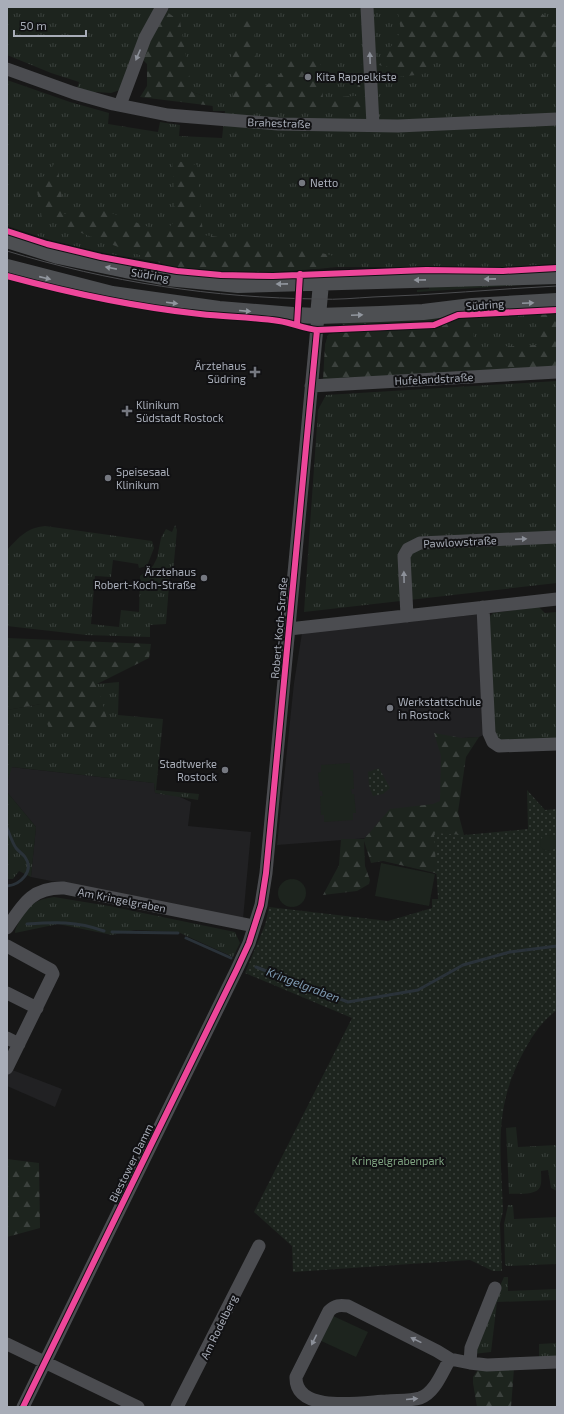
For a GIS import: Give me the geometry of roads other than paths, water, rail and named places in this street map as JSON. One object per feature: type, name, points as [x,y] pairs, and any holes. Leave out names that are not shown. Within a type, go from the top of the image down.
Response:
[{"type":"main road","name":"Südring","points":[[7,240],[88,263],[167,278],[238,285],[557,276]]},
{"type":"main road","name":"Südring","points":[[7,267],[112,294],[160,302],[234,310],[318,316],[423,312],[472,306],[557,302]]},
{"type":"main road","points":[[318,316],[321,283]]},
{"type":"street","points":[[120,105],[145,38],[162,7]]},
{"type":"street","points":[[367,7],[373,125]]},
{"type":"street","name":"Brahestraße","points":[[7,69],[74,93],[120,105],[168,115],[278,124],[398,126],[557,119]]},
{"type":"street","name":"Robert-Koch-Straße","points":[[254,926],[261,905],[266,873],[318,316]]},
{"type":"street","name":"Hufelandstraße","points":[[311,386],[557,372]]},
{"type":"street","name":"Pawlowstraße","points":[[407,616],[404,556],[414,545],[420,543],[557,537]]},
{"type":"street","points":[[289,628],[557,599]]},
{"type":"street","points":[[482,607],[489,734],[493,742],[499,746],[557,744]]},
{"type":"street","name":"Am Kringelgraben","points":[[7,928],[21,906],[29,898],[41,891],[52,888],[64,888],[254,926]]},
{"type":"street","name":"Biestower Damm","points":[[23,1407],[237,969],[254,926]]},
{"type":"street","points":[[7,946],[51,970],[53,974],[7,1068]]},
{"type":"street","points":[[7,993],[37,1008]]},
{"type":"street","points":[[7,1038],[19,1044]]},
{"type":"street","name":"Am Rodelberg","points":[[177,1407],[259,1246]]},
{"type":"street","points":[[470,1363],[470,1348],[496,1288]]},
{"type":"street","points":[[450,1359],[432,1389],[420,1398],[333,1404],[311,1398],[299,1391],[296,1384],[296,1377],[329,1311],[334,1306],[340,1305],[348,1306],[450,1359],[487,1365],[557,1362]]},
{"type":"street","points":[[7,1344],[138,1407]]},
{"type":"waterway","points":[[7,828],[16,848],[28,862],[25,876],[17,883],[7,886]]},
{"type":"waterway","name":"Kringelgraben","points":[[27,924],[66,923],[84,925],[104,931]]},
{"type":"waterway","name":"Kringelgraben","points":[[112,932],[178,933]]},
{"type":"waterway","name":"Kringelgraben","points":[[186,938],[231,958]]},
{"type":"waterway","name":"Kringelgraben","points":[[256,967],[348,1002],[418,990],[463,965],[510,952],[557,946]]},
{"type":"tram line","points":[[7,251],[45,262],[122,280],[201,292],[280,298],[339,299],[557,286]]},
{"type":"place","name":"Kita Rappelkiste","points":[[308,77]]},
{"type":"place","name":"Netto","points":[[302,183]]},
{"type":"place","name":"Ärztehaus Südring","points":[[255,372]]},
{"type":"place","name":"Klinikum Südstadt Rostock","points":[[127,411]]},
{"type":"place","name":"Speisesaal Klinikum","points":[[108,478]]},
{"type":"place","name":"Ärztehaus Robert-Koch-Straße","points":[[204,578]]},
{"type":"place","name":"Werkstattschule in Rostock","points":[[390,708]]},
{"type":"place","name":"Stadtwerke Rostock","points":[[225,770]]},
{"type":"park label","name":"Kringelgrabenpark","points":[[398,1161]]}]
